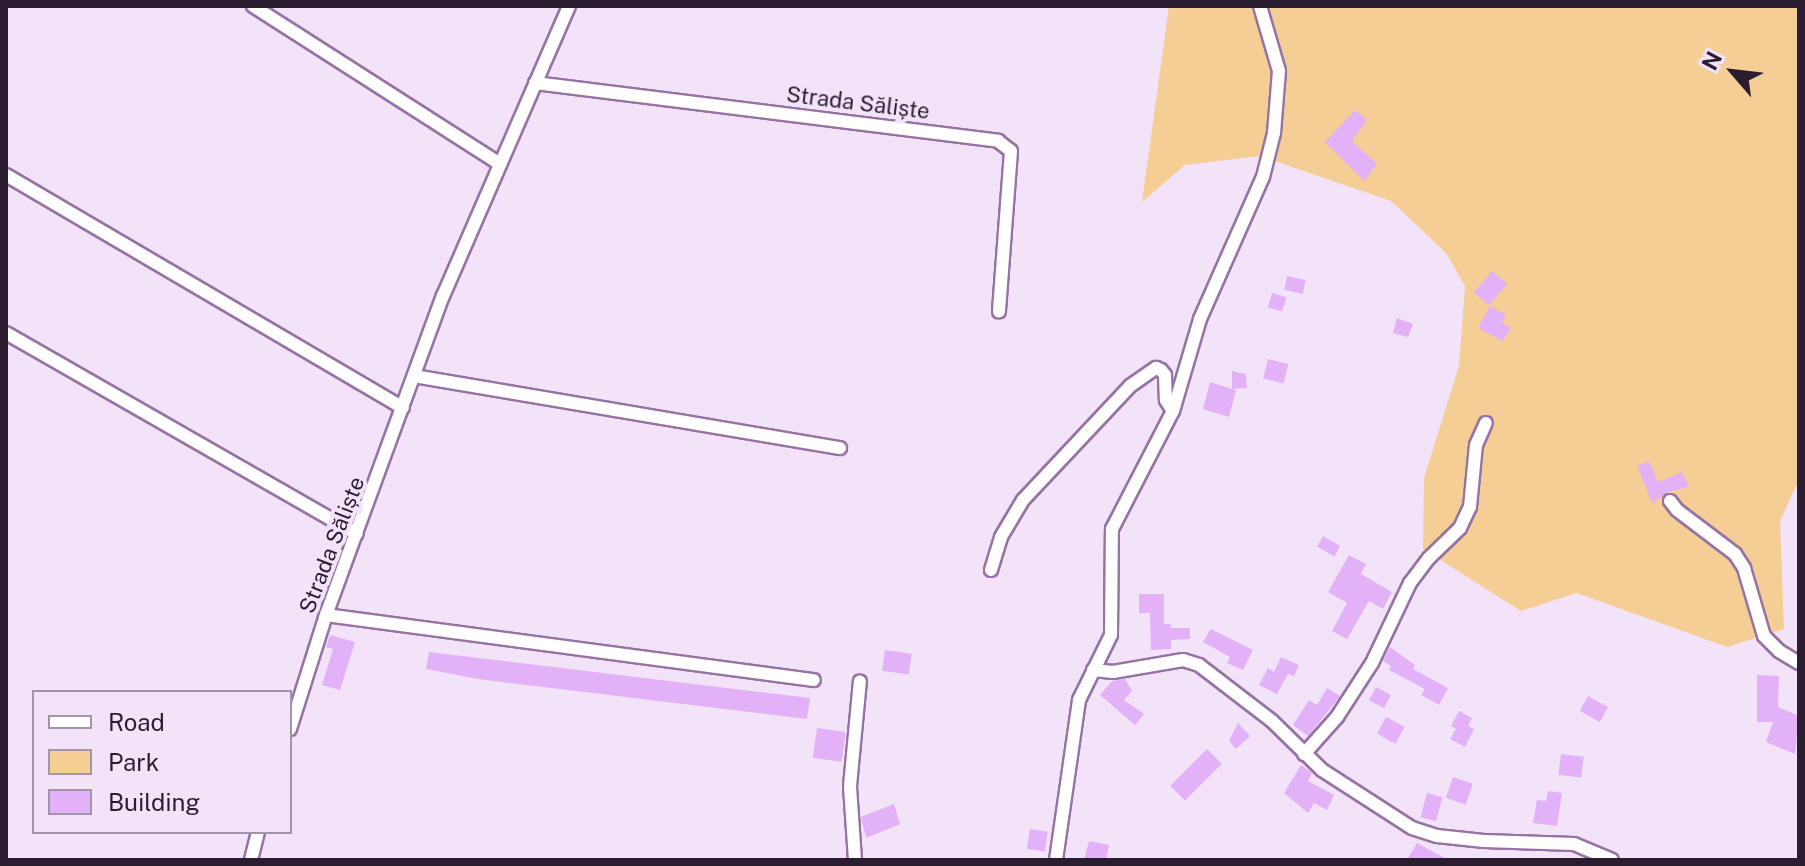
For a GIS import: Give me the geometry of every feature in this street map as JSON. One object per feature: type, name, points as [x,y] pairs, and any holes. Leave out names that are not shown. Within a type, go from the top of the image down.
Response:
[{"type":"street","points":[[253,6],[500,164]]},
{"type":"street","name":"Strada Săliște","points":[[292,723],[326,615],[414,376],[500,164],[569,6]]},
{"type":"street","points":[[1056,860],[1079,700],[1111,635],[1112,529],[1173,411],[1200,319],[1263,177],[1279,99],[1279,71],[1260,6]]},
{"type":"street","name":"Strada Săliște","points":[[535,83],[998,141],[1011,151],[999,312]]},
{"type":"street","points":[[6,175],[403,408]]},
{"type":"street","points":[[6,333],[357,534]]},
{"type":"street","points":[[991,570],[1001,537],[1023,500],[1130,386],[1146,373],[1156,368],[1161,370],[1165,375],[1166,400],[1173,411]]},
{"type":"street","points":[[414,376],[840,448]]},
{"type":"street","points":[[1304,754],[1337,717],[1372,663],[1410,583],[1429,558],[1460,528],[1470,507],[1476,445],[1486,423]]},
{"type":"street","points":[[1670,501],[1677,510],[1735,554],[1744,568],[1764,636],[1779,651],[1799,663]]},
{"type":"street","points":[[326,615],[814,680]]},
{"type":"street","points":[[1093,670],[1113,672],[1183,660],[1199,665],[1272,721],[1304,754],[1363,799],[1412,828],[1437,836],[1484,841],[1574,844],[1612,860]]},
{"type":"street","points":[[855,860],[850,786],[860,681]]},
{"type":"street","points":[[251,860],[258,834]]},
{"type":"green space","points":[[1169,6],[1799,6],[1799,480],[1780,521],[1784,629],[1727,647],[1577,593],[1521,611],[1423,549],[1424,478],[1459,366],[1465,286],[1446,253],[1391,201],[1260,156],[1185,165],[1142,202]]},
{"type":"building","points":[[1355,110],[1367,120],[1352,141],[1377,164],[1364,181],[1325,142]]},
{"type":"building","points":[[1492,271],[1507,284],[1489,305],[1474,292]]},
{"type":"building","points":[[1287,276],[1306,280],[1303,294],[1284,290]]},
{"type":"building","points":[[1272,293],[1286,297],[1282,312],[1268,307]]},
{"type":"building","points":[[1490,306],[1506,315],[1502,323],[1511,328],[1503,341],[1478,328]]},
{"type":"building","points":[[1397,318],[1413,324],[1408,337],[1393,333]]},
{"type":"building","points":[[1268,359],[1288,364],[1284,383],[1263,378]]},
{"type":"building","points":[[1232,371],[1246,374],[1247,388],[1232,389]]},
{"type":"building","points":[[1210,382],[1236,390],[1229,417],[1203,409]]},
{"type":"building","points":[[1649,461],[1658,482],[1682,472],[1689,487],[1668,492],[1652,503],[1637,466]]},
{"type":"building","points":[[1323,536],[1340,546],[1334,556],[1317,546]]},
{"type":"building","points":[[1349,555],[1366,564],[1361,574],[1392,592],[1383,609],[1369,601],[1347,639],[1332,631],[1347,603],[1328,592]]},
{"type":"building","points":[[1139,594],[1164,594],[1164,624],[1171,624],[1171,628],[1190,628],[1190,639],[1171,640],[1171,649],[1151,650],[1150,613],[1139,613]]},
{"type":"building","points":[[1211,629],[1253,650],[1243,670],[1227,663],[1230,657],[1203,642]]},
{"type":"building","points":[[330,635],[355,642],[340,690],[322,685],[333,649],[326,647]]},
{"type":"building","points":[[1390,647],[1415,665],[1413,669],[1448,688],[1439,705],[1421,695],[1425,689],[1389,670],[1391,666],[1383,661]]},
{"type":"building","points":[[885,650],[912,654],[909,675],[882,671]]},
{"type":"building","points":[[429,652],[810,698],[807,719],[478,679],[426,669]]},
{"type":"building","points":[[1281,657],[1299,665],[1294,676],[1288,674],[1277,694],[1259,685],[1268,668],[1274,672]]},
{"type":"building","points":[[1757,675],[1779,676],[1778,707],[1799,716],[1795,754],[1766,742],[1773,722],[1757,722]]},
{"type":"building","points":[[1125,679],[1132,691],[1124,700],[1144,714],[1135,725],[1100,695],[1112,681]]},
{"type":"building","points":[[1376,687],[1391,695],[1384,708],[1369,700]]},
{"type":"building","points":[[1327,688],[1340,696],[1308,736],[1293,725],[1309,700],[1317,705]]},
{"type":"building","points":[[1588,696],[1608,707],[1600,722],[1580,711]]},
{"type":"building","points":[[1459,711],[1472,718],[1468,726],[1474,729],[1465,747],[1450,739],[1456,729],[1451,726]]},
{"type":"building","points":[[1386,717],[1405,727],[1396,744],[1377,734]]},
{"type":"building","points":[[1238,723],[1250,736],[1236,749],[1229,741]]},
{"type":"building","points":[[817,728],[846,732],[842,762],[813,758]]},
{"type":"building","points":[[1207,749],[1222,764],[1185,801],[1170,786]]},
{"type":"building","points":[[1561,754],[1584,757],[1581,778],[1558,775]]},
{"type":"building","points":[[1301,765],[1312,773],[1308,781],[1334,795],[1327,810],[1314,803],[1308,813],[1284,793]]},
{"type":"building","points":[[1453,777],[1473,784],[1466,805],[1446,798]]},
{"type":"building","points":[[1548,791],[1562,793],[1557,826],[1533,823],[1537,800],[1546,801]]},
{"type":"building","points":[[1427,793],[1442,797],[1436,821],[1421,817]]},
{"type":"building","points":[[894,804],[900,824],[866,838],[861,817]]},
{"type":"building","points":[[1030,829],[1048,832],[1045,852],[1027,849]]},
{"type":"building","points":[[1089,841],[1109,845],[1106,860],[1084,860]]},
{"type":"building","points":[[1417,843],[1448,860],[1407,860]]}]
